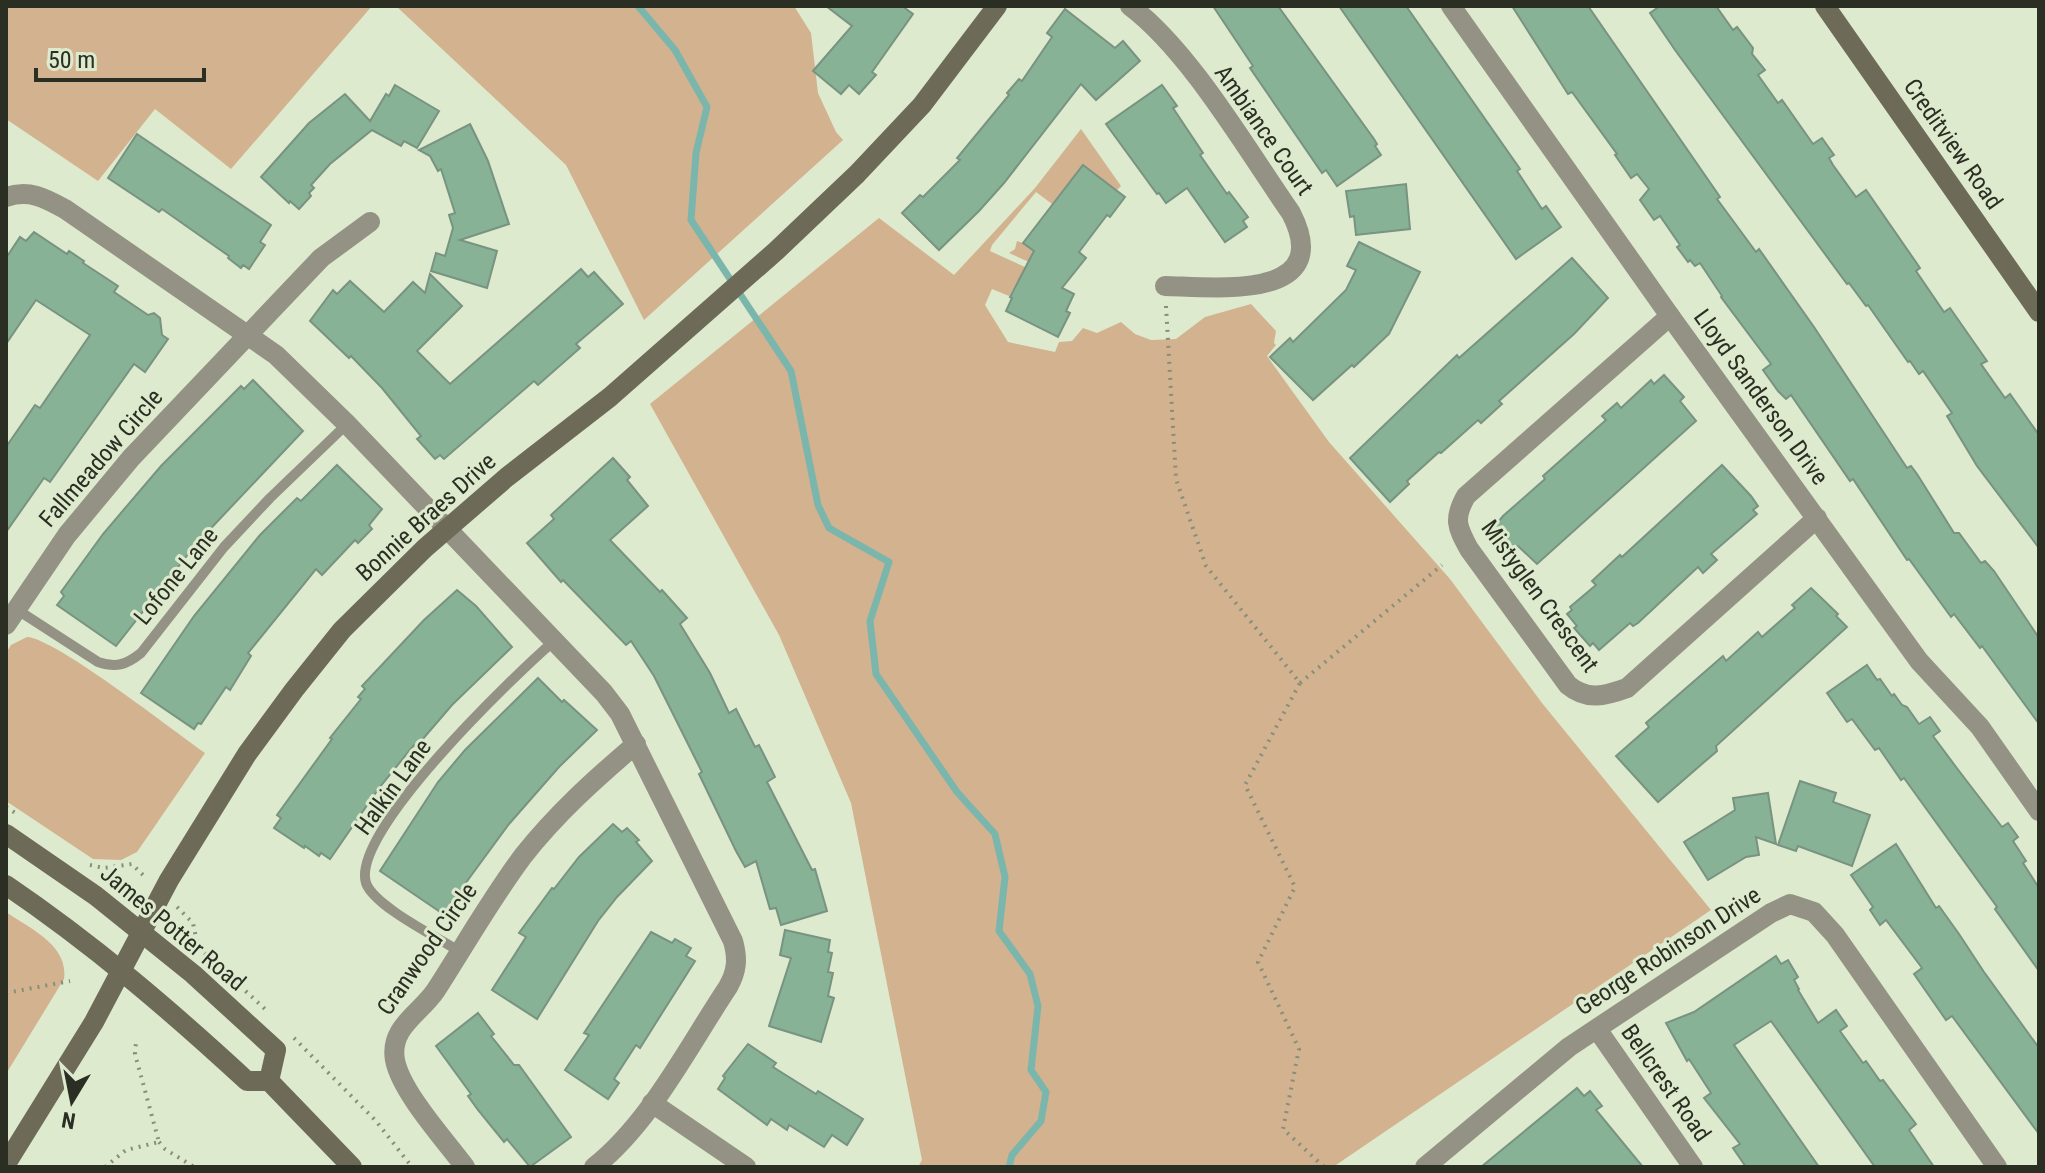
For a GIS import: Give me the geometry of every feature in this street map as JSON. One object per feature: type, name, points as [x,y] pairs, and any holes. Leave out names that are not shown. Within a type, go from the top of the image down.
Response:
[{"type":"street","name":"Bonnie Braes Drive","points":[[6,1164],[94,1022],[169,880],[247,754],[342,630],[447,529],[507,477],[610,397],[776,251],[857,174],[922,105],[997,6]]},
{"type":"street","name":"Ambiance Court","points":[[1130,6],[1161,34],[1202,85],[1291,213],[1301,241],[1291,270],[1276,281],[1252,287],[1165,286]]},
{"type":"street","name":"Lloyd Sanderson Drive","points":[[1451,6],[1919,661],[1980,727],[2039,811]]},
{"type":"street","name":"Creditview Road","points":[[1825,6],[2039,312]]},
{"type":"street","points":[[6,197],[20,192],[42,196],[276,355],[347,424],[604,693],[620,714],[733,941],[737,958],[728,987],[652,1103],[625,1140],[594,1167]]},
{"type":"street","name":"Fallmeadow Circle","points":[[11,617],[67,535],[131,458],[321,258],[370,222]]},
{"type":"street","name":"Mistyglen Crescent","points":[[1670,316],[1466,496],[1458,510],[1459,531],[1469,549],[1559,673],[1578,693],[1592,697],[1606,696],[1627,688],[1817,518]]},
{"type":"street","name":"Cranwood Circle","points":[[465,1167],[402,1082],[394,1059],[402,1027],[434,993],[499,890],[549,826],[636,744]]},
{"type":"street","name":"James Potter Road","points":[[6,834],[96,896],[193,974],[276,1050],[269,1081]]},
{"type":"street","points":[[6,885],[71,929],[170,1010],[247,1081],[269,1081],[352,1167]]},
{"type":"street","name":"George Robinson Drive","points":[[1425,1167],[1569,1047],[1771,913],[1790,904],[1814,912],[1835,935],[1997,1167]]},
{"type":"street","name":"Bellcrest Road","points":[[1597,1029],[1693,1167]]},
{"type":"street","points":[[652,1103],[746,1167]]},
{"type":"lane","name":"Lofone Lane","points":[[11,617],[98,662],[126,664],[141,653],[224,547],[347,424]]},
{"type":"lane","name":"Halkin Lane","points":[[459,951],[377,899],[367,885],[366,862],[403,802],[447,746],[481,709],[554,641]]},
{"type":"path","points":[[1165,286],[1176,479],[1206,566],[1300,683]]},
{"type":"path","points":[[1324,1167],[1283,1129],[1299,1049],[1258,962],[1295,887],[1245,785],[1300,683],[1442,565]]},
{"type":"path","points":[[6,807],[28,822]]},
{"type":"path","points":[[81,858],[91,865],[104,868],[132,864]]},
{"type":"path","points":[[193,923],[198,947],[270,1014]]},
{"type":"path","points":[[6,993],[70,981]]},
{"type":"path","points":[[292,1035],[376,1121],[412,1167]]},
{"type":"path","points":[[136,1042],[135,1054],[159,1142],[194,1167]]},
{"type":"path","points":[[105,1167],[126,1150],[159,1142]]},
{"type":"shaded area","points":[[6,6],[372,6],[231,169],[155,109],[98,181],[6,119]]},
{"type":"shaded area","points":[[396,6],[794,6],[811,33],[818,93],[836,132],[843,140],[644,320],[566,165]]},
{"type":"shaded area","points":[[1081,129],[1121,186],[1117,190],[1083,165],[1052,204],[1036,192],[992,245],[990,251],[1027,268],[1029,262],[1009,253],[1015,249],[1017,241],[1023,243],[1055,267],[1018,280],[1009,296],[992,289],[985,305],[1008,342],[1055,352],[1059,342],[1072,341],[1083,328],[1097,333],[1121,322],[1135,334],[1151,340],[1176,339],[1205,317],[1251,304],[1276,331],[1276,345],[1267,356],[1329,442],[1450,579],[1542,703],[1711,910],[1333,1167],[918,1167],[922,1160],[851,803],[779,635],[650,404],[879,218],[954,275],[1035,188]]},
{"type":"shaded area","points":[[27,637],[41,641],[88,669],[205,753],[137,852],[121,860],[93,859],[6,801],[6,653],[11,645]]},
{"type":"shaded area","points":[[6,912],[54,947],[64,967],[64,979],[6,1074]]},
{"type":"building","points":[[826,6],[902,6],[913,14],[872,72],[876,75],[859,94],[849,85],[841,94],[813,71],[852,26]]},
{"type":"building","points":[[1213,6],[1278,6],[1374,139],[1381,155],[1337,186],[1326,170],[1322,173],[1250,68],[1253,66]]},
{"type":"building","points":[[1339,6],[1406,6],[1520,169],[1517,171],[1542,209],[1546,206],[1561,227],[1516,259]]},
{"type":"building","points":[[1512,6],[1588,6],[1720,197],[1717,199],[1756,252],[1759,249],[1814,327],[1907,468],[1911,466],[1917,474],[1954,533],[1959,533],[1981,563],[1985,561],[1994,571],[2039,638],[2039,724],[1982,646],[1980,648],[1954,614],[1951,617],[1907,560],[1853,479],[1850,481],[1791,395],[1786,399],[1778,391],[1763,370],[1771,364],[1700,263],[1695,266],[1690,260],[1688,262],[1660,216],[1654,220],[1640,200],[1649,189],[1637,174],[1631,178],[1572,92],[1568,94]]},
{"type":"building","points":[[1660,6],[1716,6],[1733,30],[1737,27],[1765,70],[1758,75],[1778,103],[1782,100],[1813,144],[1822,138],[1834,155],[1829,158],[1833,165],[1856,197],[1866,190],[1920,268],[1916,271],[1944,312],[1950,308],[1987,361],[1981,364],[2005,398],[2010,394],[2039,435],[2039,548],[1977,466],[1947,416],[1952,413],[1923,371],[1919,374],[1908,362],[1868,305],[1847,284],[1675,50],[1650,13]]},
{"type":"building","points":[[1065,9],[1115,48],[1123,41],[1140,61],[1096,100],[1081,84],[1004,183],[939,250],[902,213],[960,160],[957,158],[1009,95],[1007,93],[1019,79],[1022,81],[1052,37],[1047,33]]},
{"type":"building","points":[[395,85],[439,111],[417,148],[404,141],[401,146],[372,130],[330,164],[311,185],[314,188],[309,193],[311,196],[299,209],[261,177],[309,123],[345,94],[370,121]]},
{"type":"building","points":[[1162,85],[1177,106],[1173,108],[1203,153],[1200,155],[1227,194],[1229,192],[1248,217],[1243,221],[1247,227],[1225,242],[1187,188],[1166,203],[1106,124]]},
{"type":"building","points":[[470,124],[488,161],[509,224],[460,240],[497,251],[487,288],[431,271],[436,253],[445,256],[453,228],[449,215],[455,213],[441,169],[438,171],[430,156],[419,150]]},
{"type":"building","points":[[137,134],[271,225],[260,242],[265,245],[249,269],[243,265],[241,268],[229,256],[162,209],[159,212],[108,178]]},
{"type":"building","points":[[1083,165],[1125,197],[1079,252],[1086,258],[1062,288],[1074,294],[1066,311],[1070,313],[1058,337],[1006,311],[1034,251],[1023,243]]},
{"type":"building","points":[[1406,184],[1410,229],[1356,235],[1346,191]]},
{"type":"building","points":[[34,232],[67,254],[69,251],[84,261],[118,286],[114,292],[148,315],[154,313],[160,318],[162,335],[168,339],[145,372],[134,364],[50,482],[44,478],[6,532],[6,447],[35,405],[40,408],[90,335],[36,300],[6,344],[6,258],[20,237],[26,241]]},
{"type":"building","points":[[1359,242],[1420,272],[1389,334],[1313,400],[1270,357],[1290,338],[1293,342],[1346,290],[1356,270],[1347,266]]},
{"type":"building","points":[[1572,258],[1608,298],[1574,334],[1499,401],[1502,404],[1439,452],[1407,481],[1409,484],[1390,502],[1350,458],[1457,355],[1459,358]]},
{"type":"building","points":[[581,269],[588,277],[594,272],[623,304],[576,344],[580,348],[538,385],[534,381],[444,459],[440,455],[435,459],[417,439],[421,436],[382,388],[310,321],[333,290],[337,294],[350,281],[384,312],[413,282],[425,293],[430,274],[462,306],[417,351],[450,384]]},
{"type":"building","points":[[1664,375],[1684,397],[1680,401],[1696,421],[1537,564],[1518,546],[1514,549],[1494,527],[1503,516],[1606,420],[1602,416],[1617,403],[1621,408],[1651,380],[1654,384]]},
{"type":"building","points":[[253,380],[303,431],[197,543],[116,646],[57,605],[64,596],[61,592],[103,534],[161,466],[241,386],[244,389]]},
{"type":"building","points":[[613,458],[630,477],[627,480],[648,506],[610,540],[687,618],[680,624],[710,673],[729,713],[736,709],[755,747],[759,745],[775,777],[767,782],[812,870],[815,869],[827,911],[781,925],[776,908],[770,909],[756,861],[745,867],[654,676],[631,641],[626,645],[563,580],[561,582],[527,543],[554,519],[551,515]]},
{"type":"building","points":[[337,465],[382,509],[369,525],[372,529],[358,543],[355,540],[322,575],[316,569],[248,653],[251,656],[230,690],[226,687],[201,724],[198,723],[194,729],[141,693],[194,616],[260,535],[297,498],[301,501]]},
{"type":"building","points":[[1722,465],[1751,496],[1758,506],[1753,510],[1757,514],[1711,554],[1717,560],[1703,573],[1698,567],[1638,623],[1633,626],[1630,623],[1599,650],[1593,643],[1590,646],[1574,628],[1577,626],[1567,614],[1572,610],[1570,607],[1596,585],[1592,581]]},
{"type":"building","points":[[1811,588],[1847,627],[1716,746],[1717,751],[1658,802],[1616,756],[1649,727],[1646,723],[1723,656],[1726,661],[1758,632],[1762,637],[1795,608],[1792,605]]},
{"type":"building","points":[[457,590],[476,606],[512,647],[452,705],[416,747],[414,745],[379,788],[330,859],[304,848],[274,828],[281,818],[277,815],[361,699],[358,697],[365,689],[362,686]]},
{"type":"building","points":[[1867,665],[1877,680],[1880,679],[1892,696],[1894,694],[1907,707],[1919,724],[1930,717],[1940,731],[1933,736],[2002,827],[2008,823],[2018,837],[2013,841],[2039,888],[2039,971],[1904,778],[1901,780],[1879,748],[1875,750],[1852,719],[1847,722],[1827,693]]},
{"type":"building","points":[[538,678],[597,730],[559,767],[509,824],[443,914],[380,871],[438,782],[465,750]]},
{"type":"building","points":[[1800,781],[1836,793],[1833,802],[1870,815],[1852,866],[1798,846],[1796,851],[1778,845]]},
{"type":"building","points":[[1768,793],[1776,844],[1756,837],[1759,855],[1746,857],[1708,880],[1684,842],[1735,810],[1733,798]]},
{"type":"building","points":[[613,824],[622,832],[627,828],[652,861],[598,921],[537,1019],[492,990],[526,937],[519,933],[552,888]]},
{"type":"building","points":[[1896,844],[1936,908],[1939,906],[2039,1048],[2039,1134],[1952,1016],[1946,1020],[1914,974],[1922,968],[1886,920],[1880,925],[1870,910],[1873,907],[1851,875]]},
{"type":"building","points":[[785,930],[830,940],[828,952],[832,953],[828,972],[833,973],[828,996],[834,998],[821,1042],[769,1026],[791,958],[780,955]]},
{"type":"building","points":[[651,932],[672,943],[675,939],[691,948],[686,956],[695,961],[640,1048],[636,1045],[614,1079],[619,1083],[608,1099],[565,1070],[589,1035],[584,1033]]},
{"type":"building","points":[[1776,956],[1781,964],[1788,960],[1798,977],[1794,980],[1798,990],[1818,1023],[1836,1010],[1847,1026],[1840,1031],[1863,1063],[1866,1061],[1880,1081],[1883,1080],[1916,1124],[1909,1130],[1934,1167],[1875,1167],[1771,1021],[1734,1045],[1819,1167],[1746,1167],[1733,1148],[1740,1144],[1704,1098],[1711,1093],[1689,1059],[1687,1061],[1666,1023],[1694,1012]]},
{"type":"building","points":[[478,1013],[494,1034],[491,1036],[514,1065],[519,1065],[571,1137],[530,1167],[478,1110],[468,1096],[471,1094],[436,1046]]},
{"type":"building","points":[[748,1044],[776,1063],[773,1067],[863,1119],[847,1145],[832,1135],[824,1147],[789,1125],[787,1130],[771,1119],[767,1125],[718,1089],[725,1078],[723,1076]]},
{"type":"building","points":[[1577,1088],[1584,1096],[1590,1091],[1602,1106],[1596,1110],[1643,1167],[1481,1167]]},
{"type":"waterway","points":[[638,6],[675,50],[707,107],[696,153],[691,220],[791,371],[818,505],[829,528],[889,562],[870,621],[876,674],[957,792],[995,834],[1005,877],[999,931],[1030,974],[1038,1006],[1031,1070],[1046,1092],[1041,1121],[1012,1155],[1009,1167]]}]
